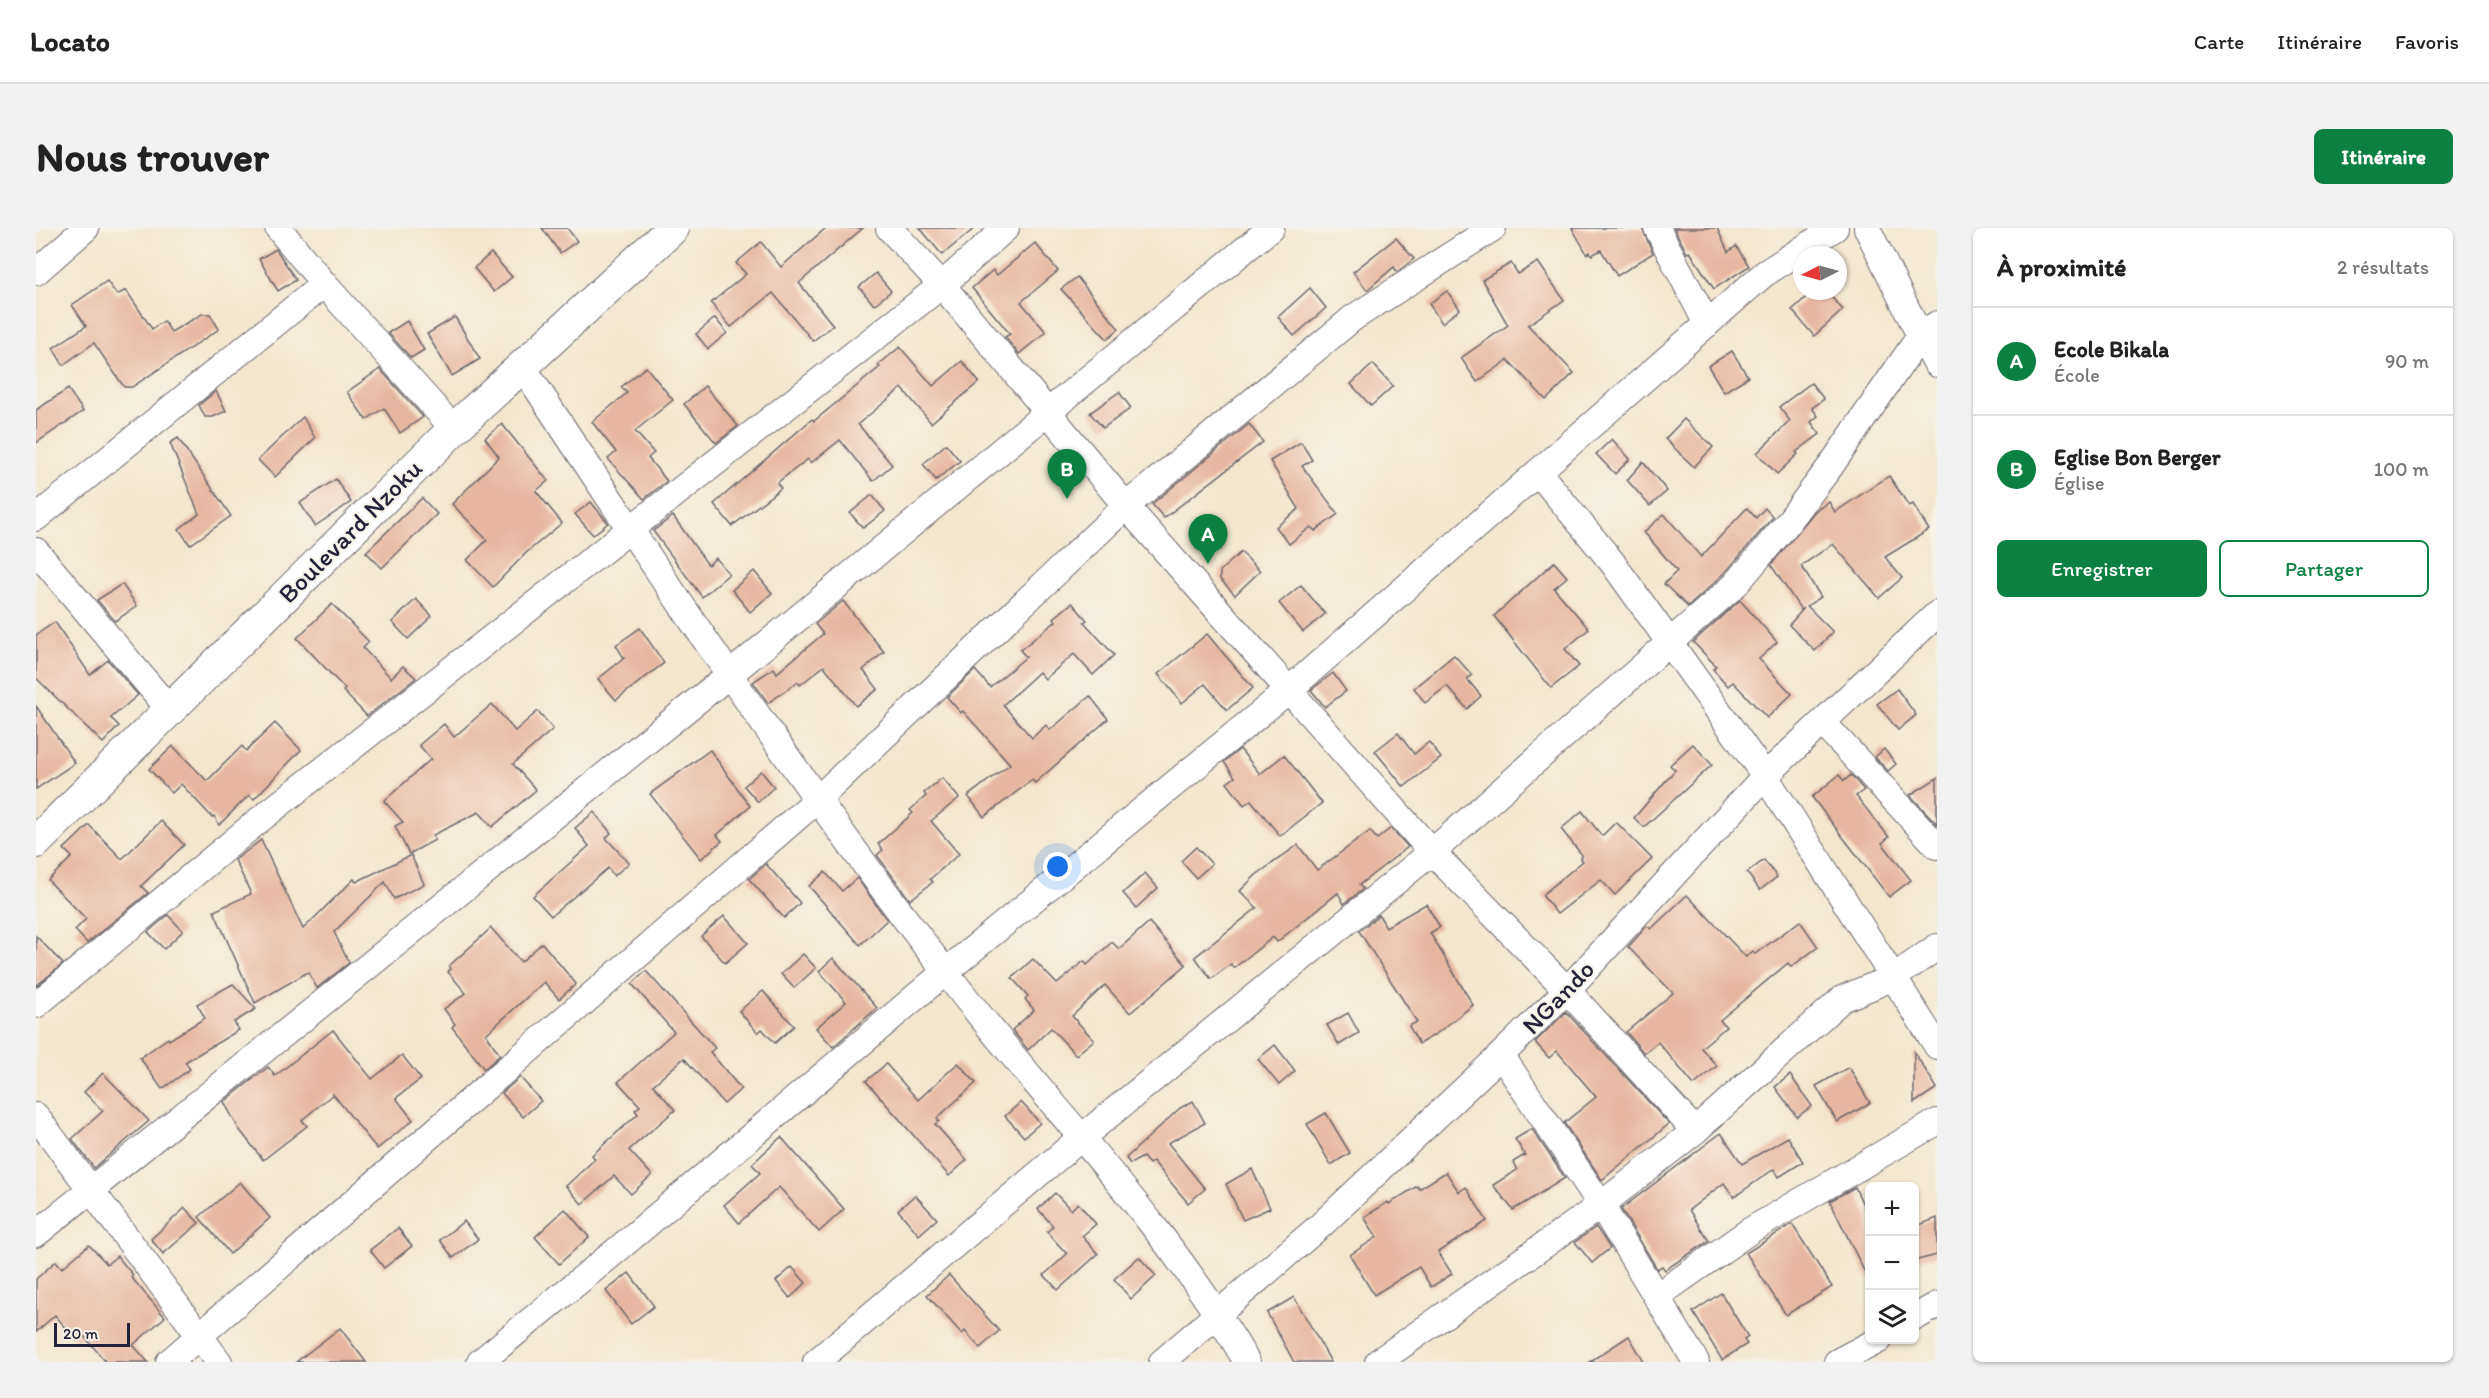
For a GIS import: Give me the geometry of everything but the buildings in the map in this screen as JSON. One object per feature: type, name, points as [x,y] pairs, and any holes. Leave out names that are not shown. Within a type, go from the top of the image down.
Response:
[{"type":"street","points":[[36,272],[86,228]]},
{"type":"street","name":"Boulevard Nzoku","points":[[36,843],[169,709],[521,364],[674,228]]},
{"type":"street","points":[[889,228],[942,285],[1046,413],[1126,506],[1432,852],[1568,990],[1695,1131]]},
{"type":"street","points":[[36,1005],[258,821],[630,532],[942,285],[1006,228]]},
{"type":"street","points":[[36,1234],[729,675],[1271,228]]},
{"type":"street","points":[[169,1362],[201,1337],[818,799],[1126,506],[1353,318],[1493,228]]},
{"type":"street","points":[[1657,228],[1707,324]]},
{"type":"street","points":[[480,1362],[626,1242],[945,972],[1290,689],[1764,274],[1835,228]]},
{"type":"street","points":[[1867,228],[1928,330],[1937,364]]},
{"type":"street","points":[[281,229],[324,285],[454,429]]},
{"type":"street","points":[[36,518],[324,285]]},
{"type":"street","points":[[816,1362],[1082,1137],[1432,852],[1750,568],[1830,466],[1928,330]]},
{"type":"street","points":[[521,364],[630,532],[818,799],[945,972],[1082,1137],[1219,1314],[1247,1362]]},
{"type":"street","points":[[1538,472],[1612,562],[1765,776],[1937,1046]]},
{"type":"street","points":[[36,551],[169,709]]},
{"type":"street","name":"NGando","points":[[1162,1362],[1321,1225],[1501,1055],[1568,990],[1602,950],[1765,776],[1937,614]]},
{"type":"street","points":[[1823,723],[1937,846]]},
{"type":"street","points":[[1378,1362],[1601,1206],[1695,1131],[1842,999],[1894,977],[1937,947]]},
{"type":"street","points":[[1501,1055],[1601,1206],[1696,1362]]},
{"type":"street","points":[[36,1116],[219,1362]]},
{"type":"street","points":[[1657,1296],[1751,1230],[1937,1122]]},
{"type":"street","points":[[1919,1315],[1937,1305]]},
{"type":"street","points":[[1837,1362],[1871,1344]]},
{"type":"place","name":"Eglise Bon Berger","points":[[1067,499]]},
{"type":"place","name":"Ecole Bikala","points":[[1208,564]]}]
